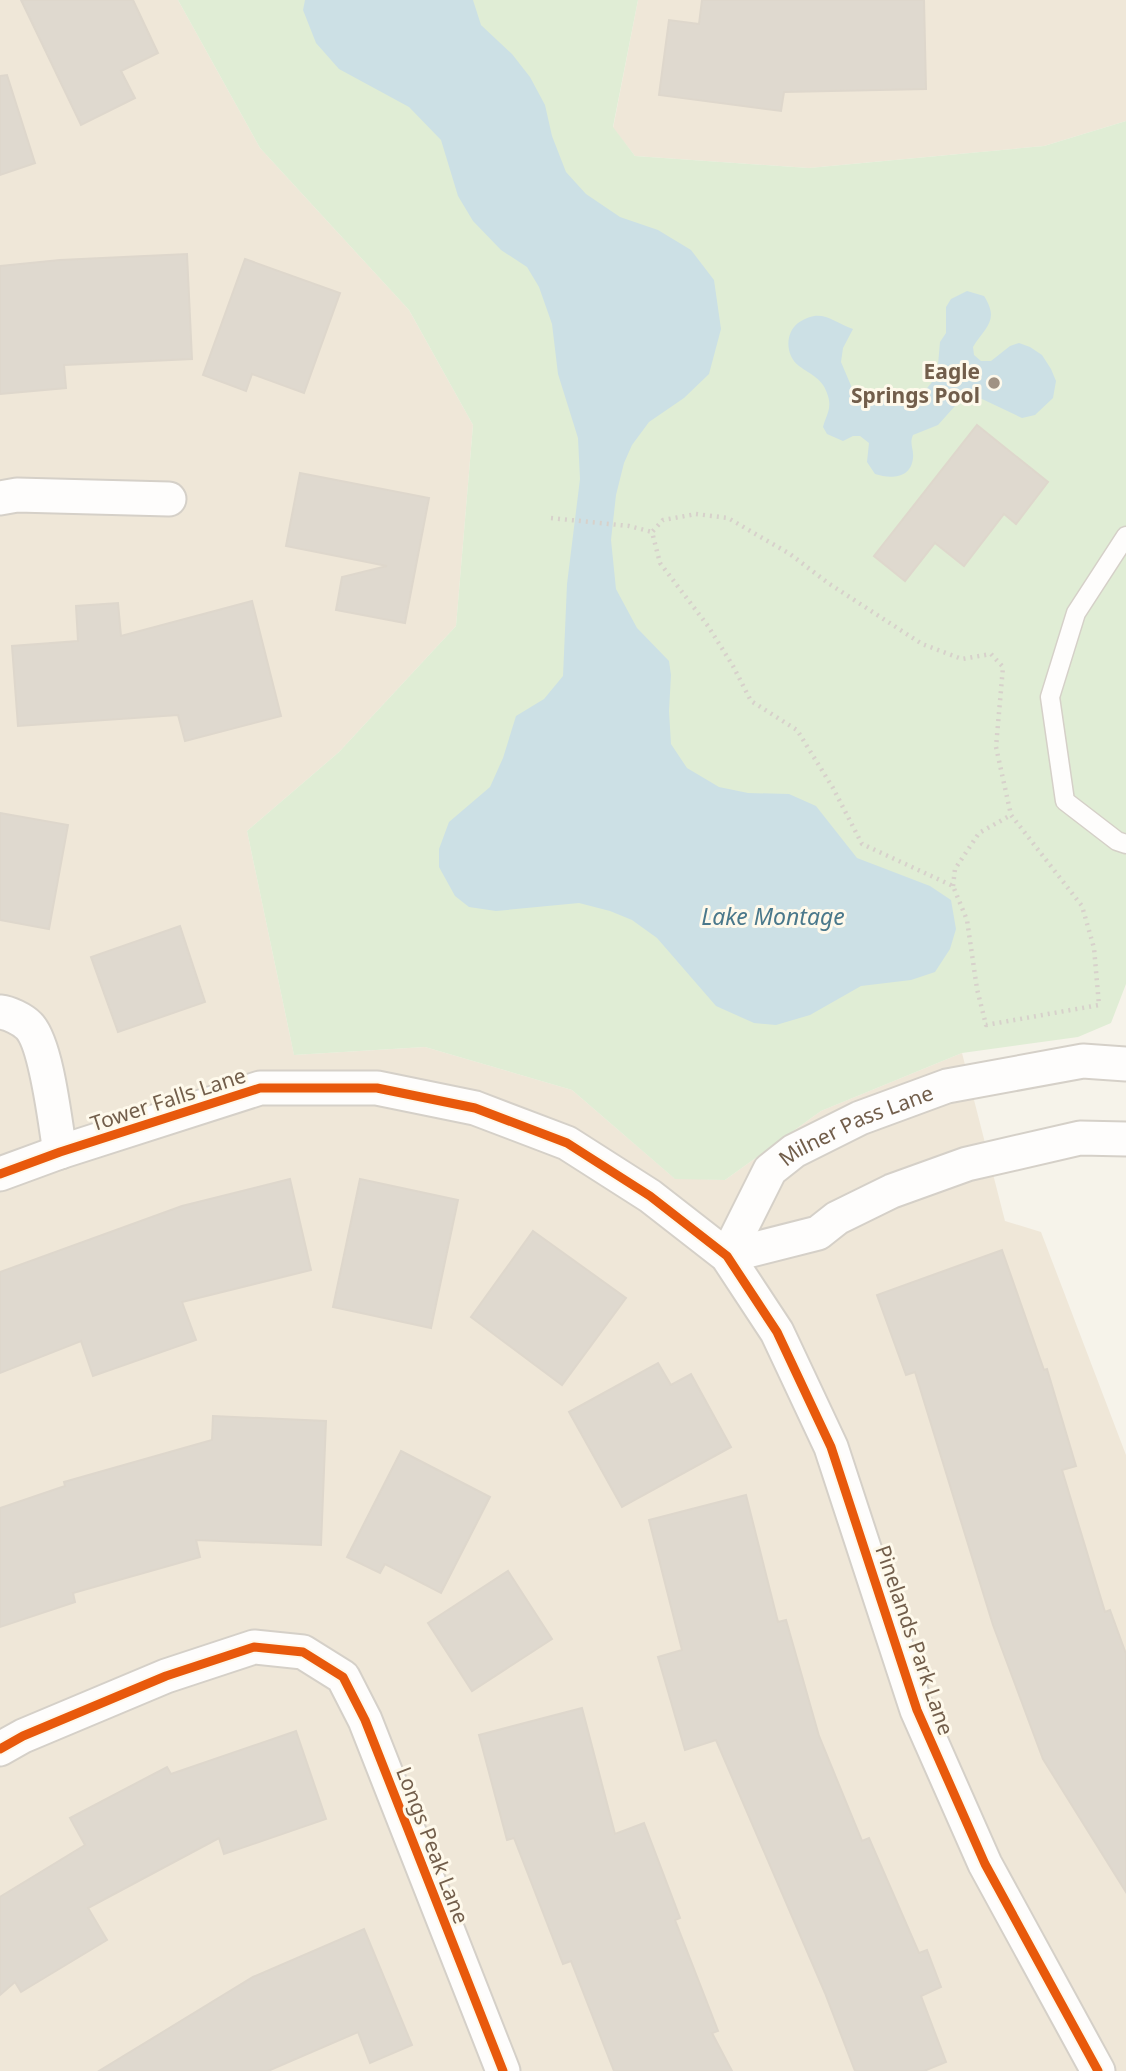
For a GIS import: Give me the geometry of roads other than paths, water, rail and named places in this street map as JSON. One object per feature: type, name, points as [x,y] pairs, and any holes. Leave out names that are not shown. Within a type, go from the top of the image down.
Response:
[{"type":"street","points":[[0,498],[17,495],[169,499]]},
{"type":"street","points":[[0,1012],[8,1013],[29,1025],[40,1045],[60,1152]]},
{"type":"street","name":"Milner Pass Lane","points":[[727,1256],[770,1170],[794,1151],[860,1118],[947,1086],[1083,1061],[1126,1063]]},
{"type":"street","name":"Tower Falls Lane","points":[[0,1174],[260,1088],[377,1088],[475,1108],[567,1143],[650,1196],[727,1256]]},
{"type":"street","points":[[727,1256],[818,1233],[837,1218],[892,1191],[967,1164],[1080,1138],[1126,1139]]},
{"type":"street","name":"Pinelands Park Lane","points":[[727,1256],[777,1332],[831,1447],[917,1710],[985,1864],[1097,2071]]},
{"type":"street","name":"Longs Peak Lane","points":[[0,1749],[23,1736],[166,1676],[254,1647],[303,1652],[343,1677],[365,1720],[503,2071]]},
{"type":"lane","points":[[1126,536],[1076,613],[1050,697],[1065,801],[1117,841],[1126,844]]},
{"type":"water","name":"Lake Montage","points":[[305,0],[473,0],[481,25],[512,54],[530,77],[545,105],[552,136],[566,172],[586,194],[620,217],[658,230],[691,250],[714,280],[721,329],[709,374],[684,398],[649,422],[632,445],[624,463],[616,495],[611,540],[616,589],[637,628],[669,661],[671,744],[687,768],[719,787],[748,793],[789,794],[816,806],[857,858],[930,886],[951,900],[956,929],[950,949],[935,972],[911,980],[861,986],[810,1015],[776,1025],[754,1023],[716,1006],[657,938],[632,920],[579,903],[496,911],[469,907],[455,896],[439,867],[439,849],[449,822],[490,787],[503,758],[516,716],[544,699],[563,676],[567,584],[580,479],[578,438],[558,374],[552,324],[539,287],[527,267],[501,250],[473,221],[458,196],[441,140],[409,107],[339,69],[316,43],[303,10]]},
{"type":"water","name":"Eagle Springs Pool","points":[[967,291],[984,296],[991,312],[989,323],[973,347],[974,355],[981,361],[991,361],[1010,346],[1019,343],[1030,347],[1042,355],[1051,369],[1056,381],[1053,398],[1035,415],[1022,418],[982,399],[965,401],[955,406],[938,425],[913,435],[913,458],[904,474],[887,477],[875,474],[867,462],[869,443],[860,436],[843,441],[827,434],[823,427],[829,408],[826,390],[820,381],[794,361],[788,344],[791,332],[798,323],[813,316],[826,317],[853,329],[843,348],[841,362],[852,388],[858,393],[881,399],[913,399],[923,393],[937,376],[940,342],[946,333],[946,307],[951,299]]},
{"type":"place","name":"Eagle Springs Pool","points":[[994,383]]}]
